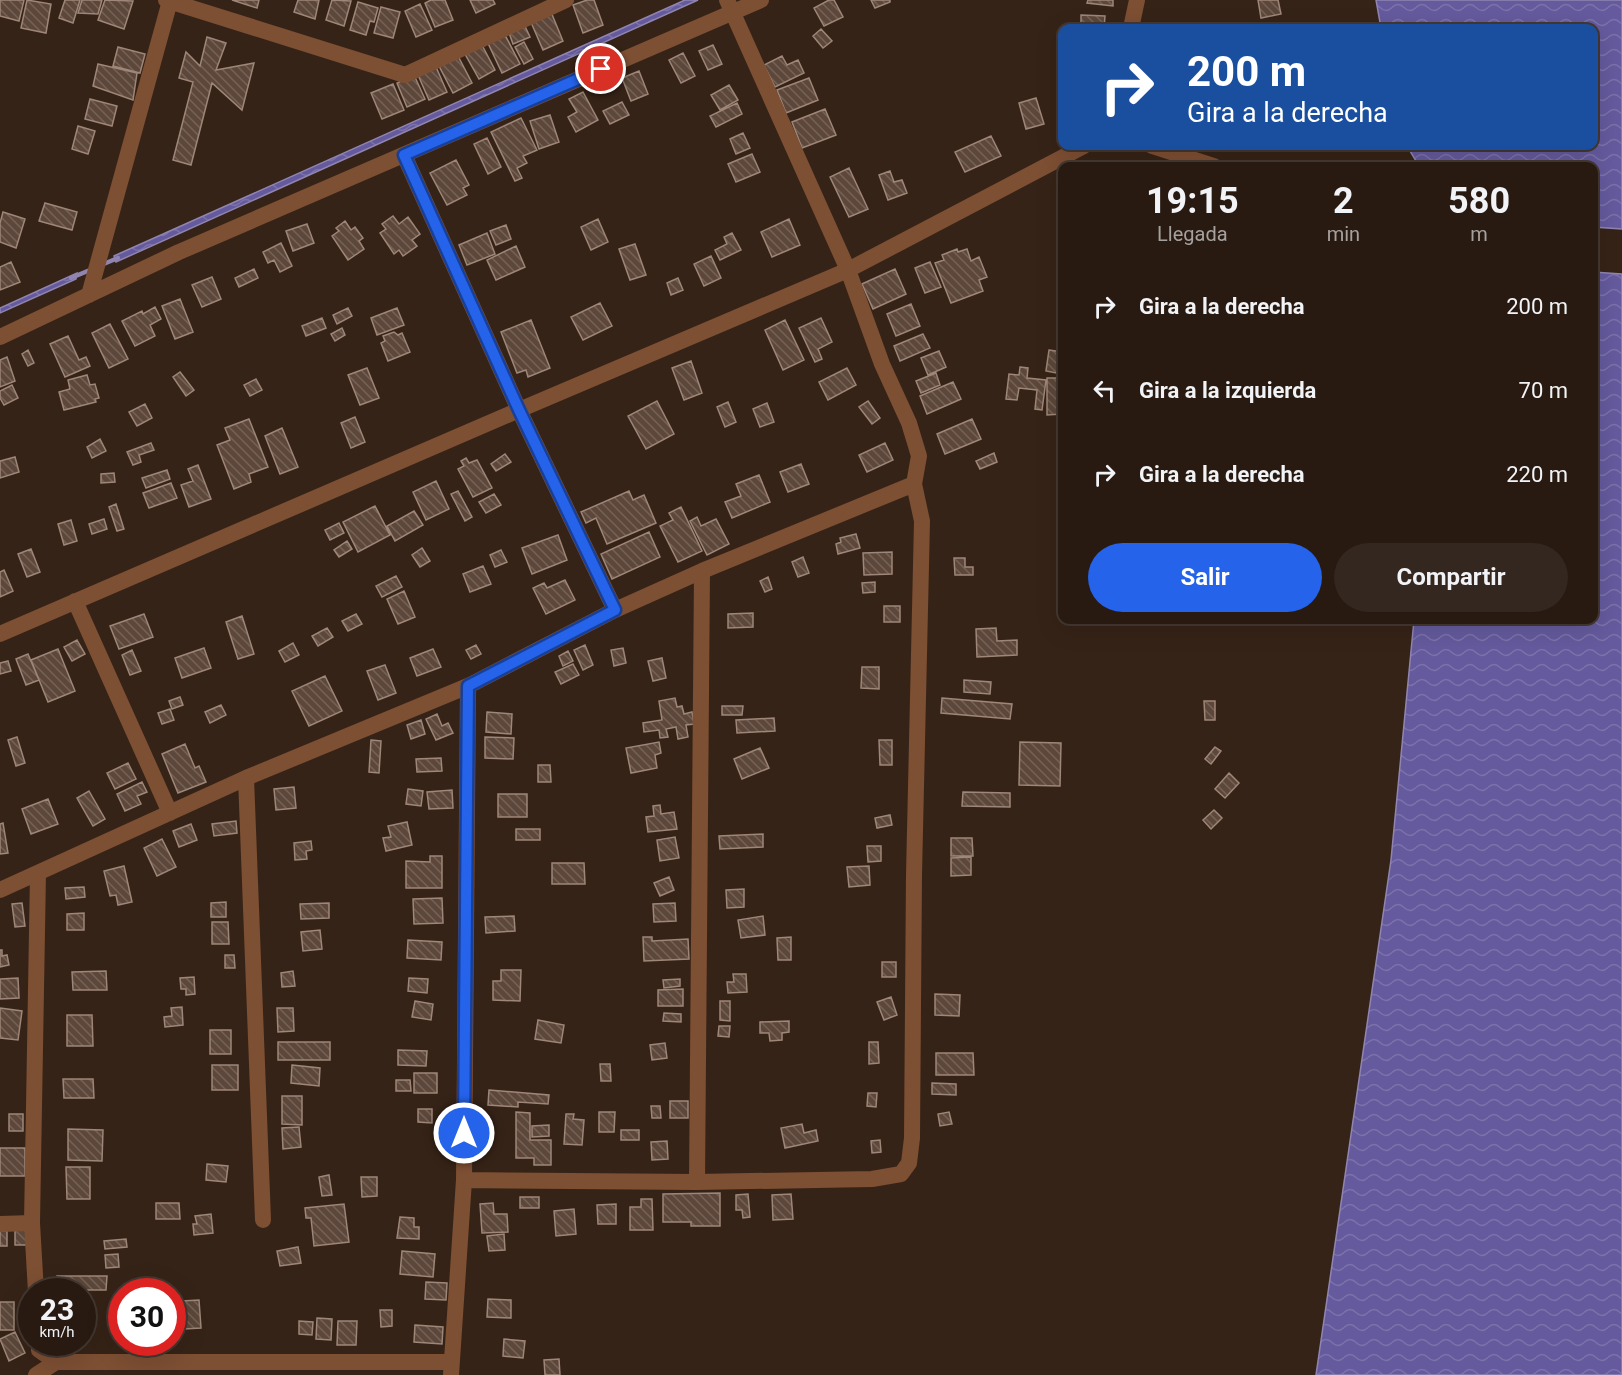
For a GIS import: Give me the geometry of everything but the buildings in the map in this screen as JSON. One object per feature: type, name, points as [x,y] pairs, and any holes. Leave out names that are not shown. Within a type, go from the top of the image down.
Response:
[{"type":"street","points":[[89,296],[168,1],[222,8],[405,75],[566,0]]},
{"type":"street","points":[[0,337],[179,252],[404,155],[730,6],[761,0]]},
{"type":"street","points":[[1132,24],[1137,0]]},
{"type":"street","points":[[464,1180],[697,1182],[872,1179],[901,1174],[909,1163],[912,1138],[914,875],[922,521],[914,484],[919,456],[909,423],[882,364],[848,270],[730,6]]},
{"type":"street","points":[[0,634],[848,270],[1076,150]]},
{"type":"street","points":[[1164,150],[1202,162]]},
{"type":"street","points":[[404,155],[519,410],[615,610]]},
{"type":"street","points":[[0,890],[246,778],[468,686],[615,610],[702,571],[914,484]]},
{"type":"street","points":[[697,1182],[702,571]]},
{"type":"street","points":[[75,601],[170,813]]},
{"type":"street","points":[[48,1356],[56,1362],[244,1369],[451,1369],[464,1180],[468,686]]},
{"type":"street","points":[[246,778],[263,1220]]},
{"type":"street","points":[[35,1278],[33,1223],[38,873]]},
{"type":"street","points":[[0,1224],[33,1223]]},
{"type":"street","points":[[36,1375],[56,1362]]},
{"type":"water","points":[[685,0],[698,0],[116,262],[114,256]]},
{"type":"water","points":[[1376,0],[1622,0],[1622,229],[1598,227],[1598,162],[1417,162],[1409,150],[1598,150],[1598,24],[1380,24]]},
{"type":"water","points":[[1598,272],[1622,274],[1622,1375],[1316,1375],[1391,860],[1414,624],[1598,624]]},
{"type":"water","points":[[77,273],[76,279],[0,313],[0,308]]},
{"type":"waterway","points":[[101,265],[118,258]]},
{"type":"waterway","points":[[71,278],[90,270]]},
{"type":"route","points":[[464,1133],[468,686],[615,610],[519,410],[404,155],[601,69]]}]
